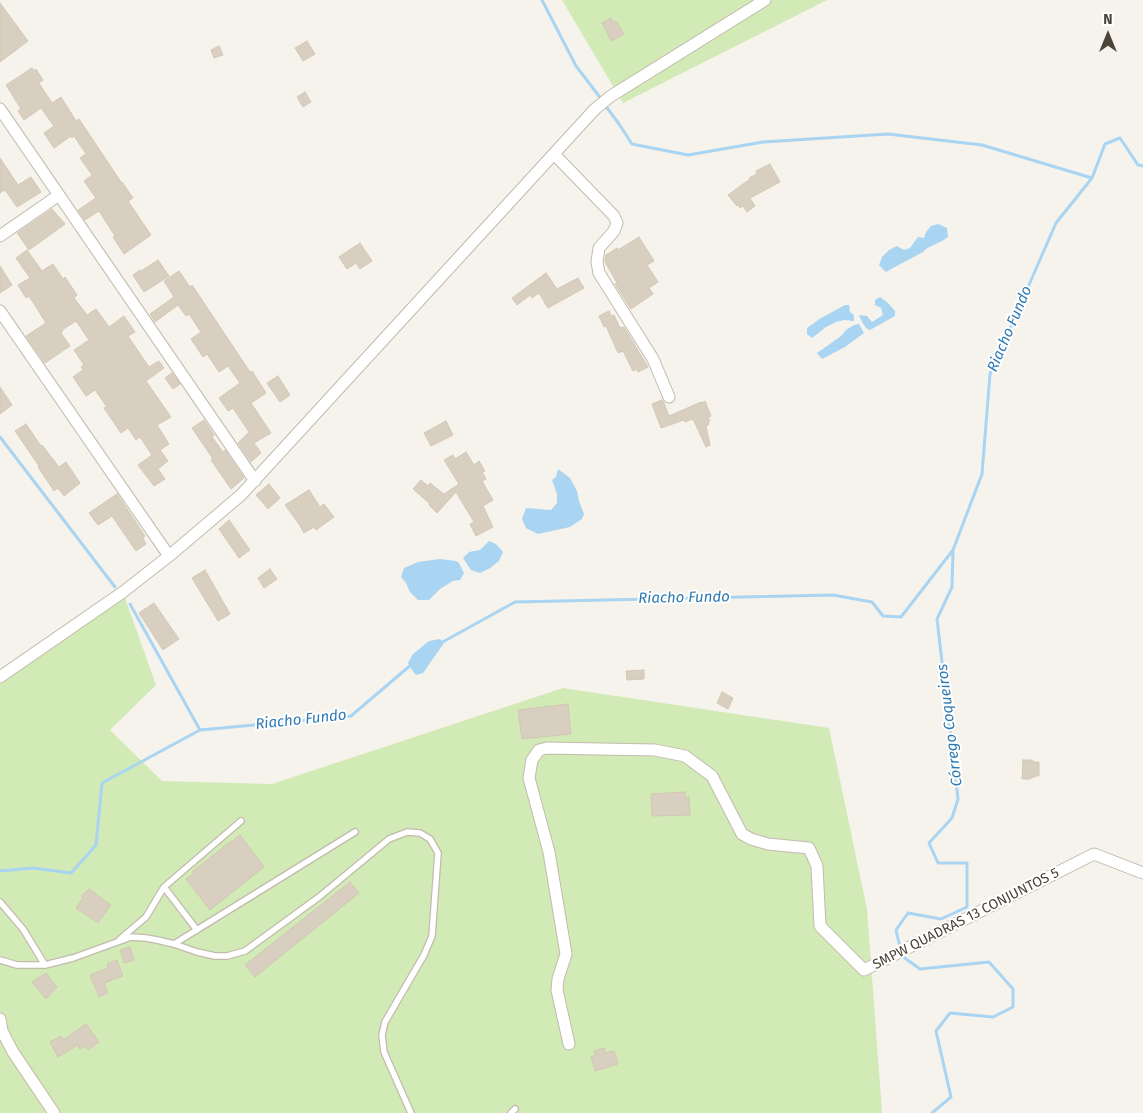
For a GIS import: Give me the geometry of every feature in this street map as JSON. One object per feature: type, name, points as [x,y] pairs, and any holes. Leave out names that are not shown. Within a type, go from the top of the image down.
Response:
[{"type":"street","points":[[0,677],[123,592],[242,495],[595,109],[611,96],[761,1]]},
{"type":"street","points":[[0,109],[255,481]]},
{"type":"street","points":[[554,154],[614,216],[617,223],[614,231],[599,248],[597,262],[600,273],[653,359],[669,397]]},
{"type":"street","points":[[0,236],[60,195]]},
{"type":"street","points":[[0,312],[169,556]]},
{"type":"street","name":"SMPW QUADRAS 13 CONJUNTOS 5","points":[[570,1044],[557,990],[566,954],[549,852],[528,778],[532,760],[540,750],[547,748],[655,750],[685,756],[712,776],[742,834],[768,844],[809,848],[817,866],[820,926],[864,970],[1094,854],[1143,873]]},
{"type":"street","points":[[0,1018],[2,1031],[13,1052],[54,1113]]},
{"type":"lane","points":[[117,942],[146,917],[164,887],[241,821]]},
{"type":"lane","points":[[174,944],[355,832]]},
{"type":"lane","points":[[0,960],[18,965],[45,965],[73,958],[131,937],[174,944],[215,956],[227,956],[245,951],[319,897],[389,839],[407,832],[420,833],[430,839],[438,854],[432,936],[424,955],[385,1022],[382,1035],[384,1052],[411,1113]]},
{"type":"lane","points":[[164,887],[197,930]]},
{"type":"lane","points":[[0,902],[23,929],[45,965]]},
{"type":"green space","points":[[562,0],[827,0],[623,103]]},
{"type":"green space","points":[[125,598],[156,685],[110,730],[162,781],[272,784],[563,688],[829,728],[867,909],[882,1113],[0,1113],[0,682]]},
{"type":"water","points":[[938,224],[947,228],[948,237],[886,272],[879,265],[882,257],[889,250],[897,246],[904,250],[910,248],[918,237],[924,238],[931,226]]},
{"type":"water","points":[[880,297],[895,311],[895,316],[870,330],[866,328],[859,315],[867,316],[872,322],[883,315],[881,308],[875,305],[875,300]]},
{"type":"water","points":[[845,305],[849,305],[850,312],[854,315],[854,321],[844,320],[836,322],[812,338],[807,334],[807,328]]},
{"type":"water","points":[[859,324],[864,333],[845,347],[822,359],[817,353],[841,336],[846,330]]},
{"type":"water","points":[[558,469],[570,478],[577,491],[584,514],[582,519],[570,527],[538,534],[526,528],[522,519],[526,508],[551,510],[557,503],[557,494],[552,480],[556,477]]},
{"type":"water","points":[[489,541],[496,544],[503,552],[499,561],[480,573],[471,570],[463,558],[469,552],[480,550]]},
{"type":"water","points":[[440,559],[456,561],[464,573],[460,580],[453,581],[440,589],[429,600],[418,600],[410,592],[401,577],[404,568],[418,562]]},
{"type":"water","points":[[440,639],[444,643],[423,673],[416,675],[408,663],[413,654],[429,641]]},
{"type":"building","points":[[0,3],[28,41],[0,62]]},
{"type":"building","points":[[611,18],[614,23],[616,21],[624,34],[611,41],[602,23]]},
{"type":"building","points":[[307,41],[315,54],[303,61],[295,48]]},
{"type":"building","points":[[219,46],[223,55],[214,58],[211,50]]},
{"type":"building","points":[[32,68],[34,71],[36,69],[43,80],[39,83],[52,103],[61,97],[76,121],[79,119],[133,198],[128,201],[151,235],[124,254],[99,211],[85,220],[78,210],[96,198],[84,181],[92,175],[80,158],[86,154],[74,136],[72,138],[71,136],[54,148],[44,133],[54,126],[41,108],[24,120],[18,111],[21,109],[6,85]]},
{"type":"building","points":[[305,92],[311,102],[303,107],[297,97]]},
{"type":"building","points":[[0,158],[18,185],[31,177],[41,192],[17,207],[5,190],[0,193]]},
{"type":"building","points":[[770,164],[780,182],[750,198],[755,206],[747,212],[743,206],[740,208],[737,206],[728,195],[757,174],[756,171]]},
{"type":"building","points":[[52,209],[65,224],[29,250],[17,233]]},
{"type":"building","points":[[639,237],[654,261],[647,265],[658,282],[649,288],[653,294],[631,309],[615,284],[617,283],[605,262],[606,255]]},
{"type":"building","points":[[360,243],[372,261],[360,269],[356,263],[347,269],[339,257]]},
{"type":"building","points":[[27,250],[42,271],[53,264],[63,279],[65,277],[77,295],[74,298],[87,315],[96,309],[109,327],[124,316],[135,332],[128,336],[149,367],[159,361],[164,368],[146,381],[171,417],[157,425],[169,444],[160,450],[168,461],[158,469],[165,479],[154,486],[138,465],[152,455],[140,437],[136,440],[128,428],[121,433],[104,408],[107,407],[95,390],[86,396],[73,377],[83,370],[81,367],[84,365],[74,350],[89,340],[76,321],[62,330],[61,333],[70,346],[45,363],[26,336],[46,323],[29,296],[26,298],[18,285],[30,278],[16,258]]},
{"type":"building","points":[[158,260],[169,276],[144,292],[133,275]]},
{"type":"building","points":[[0,266],[12,285],[0,293]]},
{"type":"building","points":[[179,271],[190,287],[192,285],[266,393],[251,403],[271,433],[254,443],[261,453],[251,462],[238,443],[249,432],[233,408],[228,411],[219,398],[240,383],[228,366],[219,372],[207,354],[203,357],[191,339],[201,332],[189,314],[186,316],[178,305],[155,322],[150,314],[174,297],[164,281]]},
{"type":"building","points":[[546,273],[557,289],[578,278],[584,288],[548,308],[539,293],[532,298],[530,295],[517,305],[512,298]]},
{"type":"building","points":[[609,311],[611,316],[614,315],[620,328],[624,327],[648,367],[638,372],[637,369],[633,371],[623,351],[618,353],[606,326],[604,327],[599,316]]},
{"type":"building","points":[[172,373],[180,384],[173,389],[165,378]]},
{"type":"building","points":[[278,376],[290,395],[280,402],[267,383]]},
{"type":"building","points":[[0,387],[12,405],[0,414]]},
{"type":"building","points":[[662,400],[669,416],[705,401],[711,416],[708,418],[709,424],[706,426],[710,445],[706,447],[693,419],[661,428],[652,404]]},
{"type":"building","points":[[204,420],[214,435],[212,437],[223,452],[225,450],[244,478],[231,489],[192,428]]},
{"type":"building","points":[[446,421],[453,435],[431,446],[424,433]]},
{"type":"building","points":[[26,424],[59,467],[66,462],[80,483],[64,496],[58,488],[54,491],[15,431]]},
{"type":"building","points":[[466,452],[474,465],[479,461],[485,471],[482,472],[486,479],[482,481],[493,500],[483,506],[493,527],[476,536],[470,524],[474,522],[456,492],[437,513],[413,489],[421,480],[428,486],[430,483],[444,494],[459,484],[444,460],[453,455],[455,459]]},
{"type":"building","points":[[269,484],[280,498],[268,509],[256,495]]},
{"type":"building","points":[[309,490],[320,507],[324,504],[334,517],[316,530],[314,527],[304,533],[285,505]]},
{"type":"building","points":[[117,494],[145,536],[143,538],[146,544],[136,551],[112,516],[98,525],[89,513]]},
{"type":"building","points":[[229,520],[250,550],[239,558],[219,529]]},
{"type":"building","points":[[270,569],[277,579],[264,588],[258,578]]},
{"type":"building","points":[[205,570],[230,614],[218,621],[192,578]]},
{"type":"building","points":[[154,603],[179,639],[163,650],[139,613]]},
{"type":"building","points":[[644,670],[644,679],[627,680],[626,671]]},
{"type":"building","points":[[722,692],[733,698],[728,709],[717,703]]},
{"type":"building","points":[[568,704],[571,734],[522,739],[518,710]]},
{"type":"building","points":[[1023,760],[1039,762],[1039,776],[1022,779]]},
{"type":"building","points":[[685,792],[685,798],[689,797],[690,815],[652,816],[651,794]]},
{"type":"building","points":[[240,835],[264,867],[210,910],[186,879],[193,874],[192,872]]},
{"type":"building","points":[[350,882],[359,893],[255,977],[245,965]]},
{"type":"building","points":[[89,889],[111,905],[98,923],[76,908],[83,898],[81,896]]},
{"type":"building","points":[[130,947],[134,960],[124,963],[120,950]]},
{"type":"building","points":[[117,960],[123,976],[104,983],[108,993],[99,997],[90,975],[108,968],[107,964]]},
{"type":"building","points":[[46,973],[57,987],[46,999],[32,982]]},
{"type":"building","points":[[86,1024],[99,1042],[88,1050],[85,1046],[80,1049],[78,1045],[58,1057],[50,1042],[61,1036],[63,1040]]},
{"type":"building","points":[[604,1048],[605,1053],[614,1051],[618,1064],[595,1071],[591,1057],[595,1056],[594,1051]]},
{"type":"waterway","points":[[542,0],[576,66],[602,100]]},
{"type":"waterway","points":[[605,105],[632,144],[688,155],[763,142],[888,134],[982,145],[1092,178]]},
{"type":"waterway","name":"Riacho Fundo","points":[[439,644],[515,602],[833,595],[872,602],[883,616],[901,617],[953,550],[982,474],[990,374],[1056,223],[1092,178],[1105,144],[1120,138],[1138,165],[1143,166]]},
{"type":"waterway","points":[[0,437],[115,587]]},
{"type":"waterway","name":"Córrego Coqueiros","points":[[932,1113],[951,1097],[936,1031],[950,1013],[993,1017],[1013,1007],[1013,989],[989,962],[920,969],[902,956],[896,930],[908,913],[941,919],[967,907],[967,863],[938,863],[929,843],[952,818],[958,799],[937,619],[952,587],[953,552]]},
{"type":"waterway","points":[[130,604],[200,730]]},
{"type":"waterway","name":"Riacho Fundo","points":[[0,871],[33,868],[71,873],[96,845],[102,783],[200,730],[351,716],[412,664]]}]
